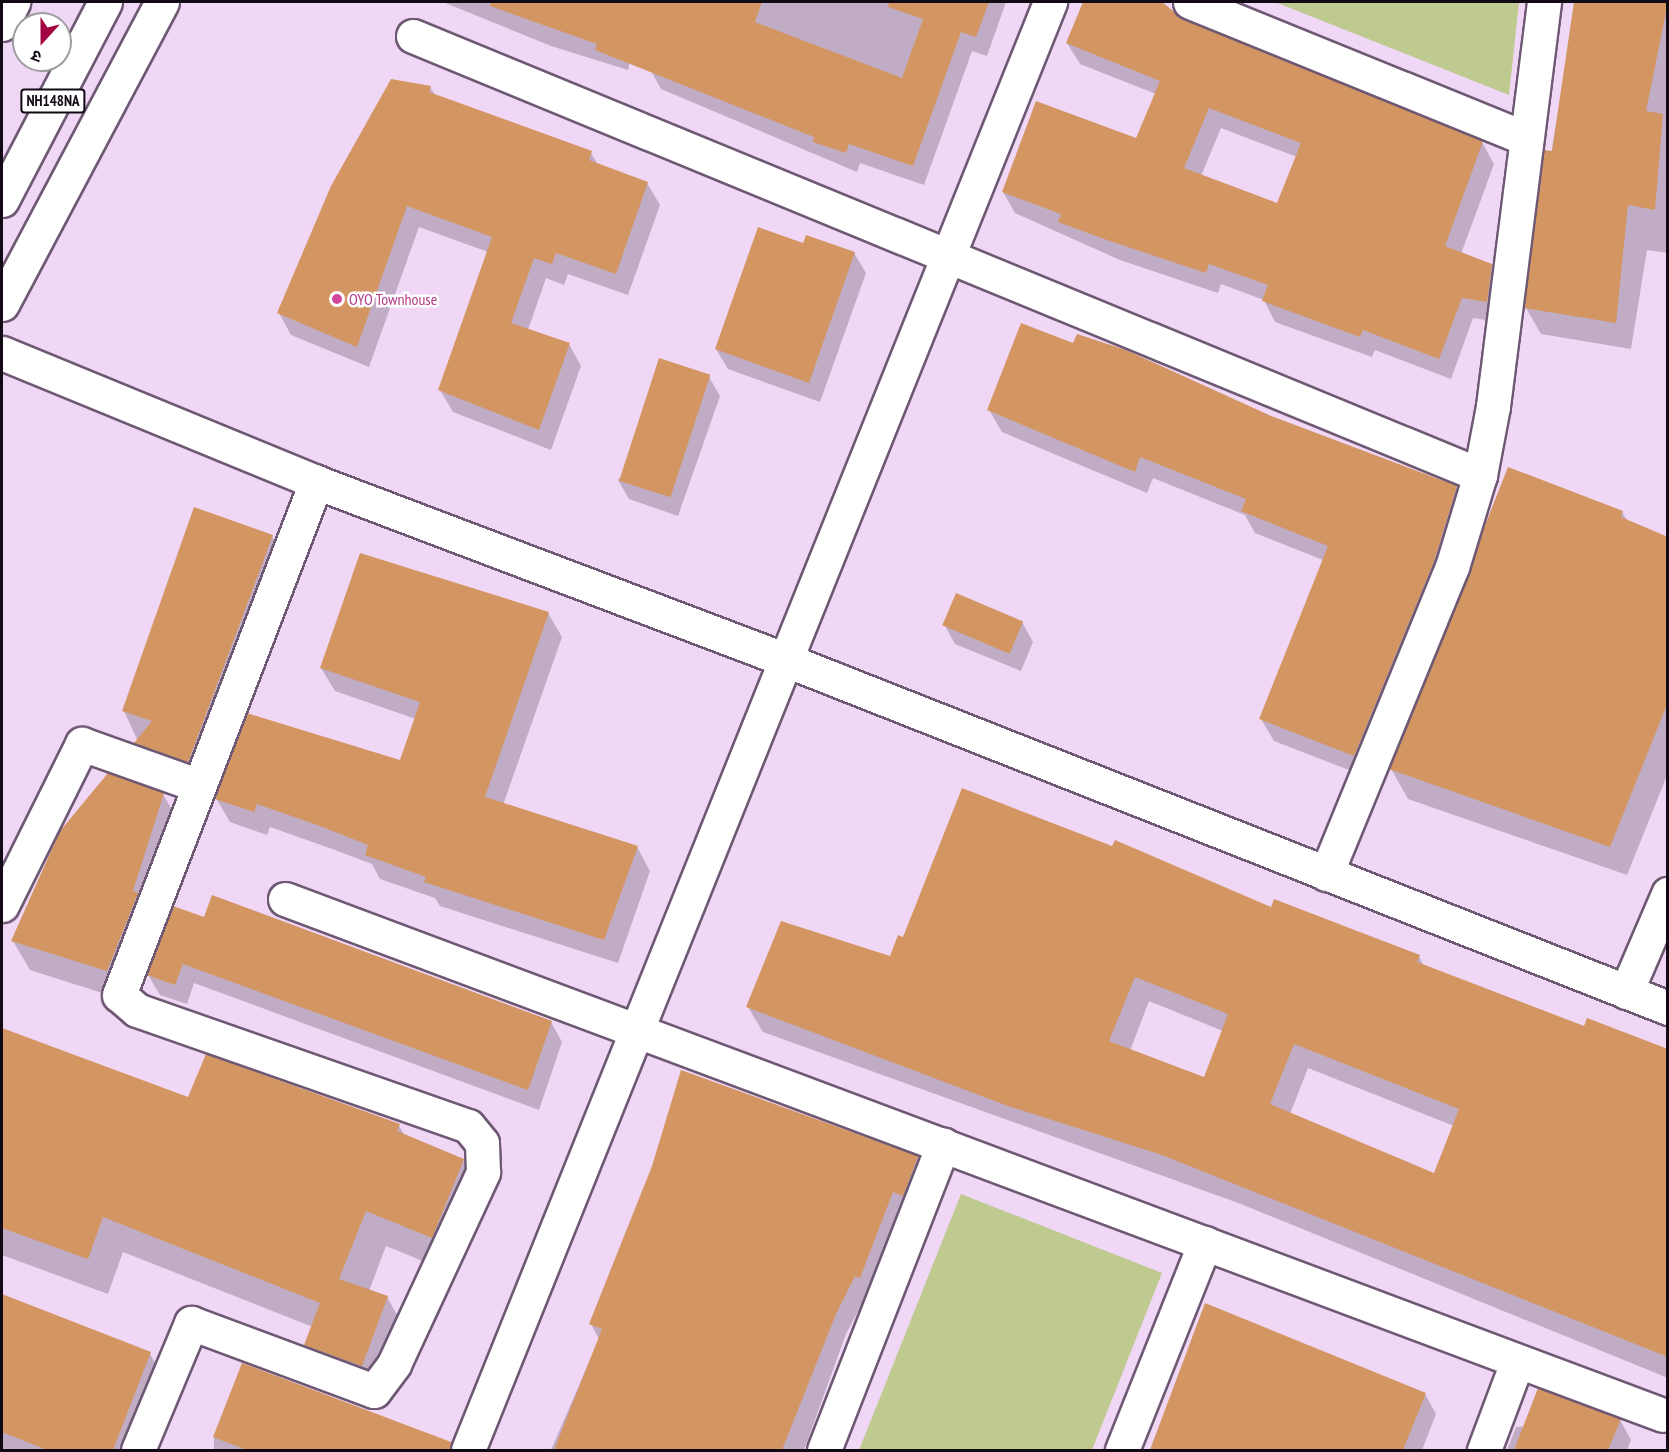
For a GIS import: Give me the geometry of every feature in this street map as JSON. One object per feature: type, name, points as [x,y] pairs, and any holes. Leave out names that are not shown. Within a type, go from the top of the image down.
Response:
[{"type":"main road","points":[[2,24],[14,2]]},
{"type":"main road","name":"NH148NA","points":[[2,200],[105,2]]},
{"type":"main road","points":[[2,304],[162,2]]},
{"type":"main road","points":[[468,1450],[1050,2]]},
{"type":"main road","points":[[1190,2],[1525,138]]},
{"type":"main road","points":[[1326,874],[1452,567],[1480,475],[1493,406],[1525,138],[1544,2]]},
{"type":"main road","points":[[413,36],[949,253],[1480,475]]},
{"type":"main road","points":[[2,353],[316,482],[786,660],[1668,1008]]},
{"type":"main road","points":[[138,1450],[191,1323],[374,1391],[394,1364],[483,1172],[482,1143],[468,1126],[137,1010],[119,995],[197,785],[316,482]]},
{"type":"main road","points":[[2,905],[82,744],[197,785]]},
{"type":"main road","points":[[1626,992],[1668,894]]},
{"type":"main road","points":[[285,899],[638,1028],[1517,1362],[1663,1415]]},
{"type":"main road","points":[[824,1450],[943,1144]]},
{"type":"main road","points":[[1122,1450],[1205,1243]]},
{"type":"main road","points":[[1484,1450],[1517,1362]]},
{"type":"green space","points":[[1275,2],[1519,2],[1509,95]]},
{"type":"green space","points":[[961,1194],[1162,1273],[1092,1450],[859,1450]]},
{"type":"building","points":[[491,2],[762,2],[755,22],[902,78],[923,19],[888,7],[889,2],[989,2],[976,37],[961,32],[913,166],[849,144],[846,153],[813,142],[814,137],[595,50],[597,44],[490,6]]},
{"type":"building","points":[[1083,2],[1162,2],[1183,19],[1483,141],[1445,246],[1492,264],[1487,302],[1462,298],[1439,359],[1363,330],[1360,337],[1262,301],[1268,285],[1209,264],[1206,273],[1107,240],[1058,222],[1061,214],[1002,192],[1036,101],[1136,138],[1160,81],[1066,43]],"holes":[[[1209,108],[1301,143],[1277,203],[1184,168]]]},
{"type":"building","points":[[1574,2],[1668,2],[1646,111],[1663,114],[1655,210],[1628,205],[1616,323],[1524,308],[1544,150],[1552,151]]},
{"type":"building","points":[[391,79],[431,86],[429,92],[592,151],[589,160],[648,182],[616,274],[556,253],[552,264],[534,258],[511,323],[570,343],[539,430],[438,390],[492,237],[407,206],[357,347],[277,313],[331,186]]},
{"type":"building","points":[[758,227],[803,243],[806,235],[855,252],[809,383],[715,349]]},
{"type":"building","points":[[1021,323],[1073,343],[1077,334],[1126,350],[1269,415],[1457,486],[1434,561],[1354,756],[1259,719],[1328,546],[1241,511],[1246,499],[1140,457],[1135,472],[987,410]]},
{"type":"building","points":[[659,358],[710,375],[670,497],[619,481]]},
{"type":"building","points":[[1508,467],[1623,511],[1621,517],[1668,537],[1668,702],[1610,847],[1389,769]]},
{"type":"building","points":[[194,507],[273,535],[188,762],[134,743],[152,721],[122,711]]},
{"type":"building","points":[[360,553],[549,612],[485,797],[638,846],[604,940],[424,882],[426,877],[365,855],[368,845],[320,826],[257,804],[254,812],[215,799],[247,713],[400,760],[420,702],[320,668]]},
{"type":"building","points":[[956,593],[1023,622],[1010,654],[942,625]]},
{"type":"building","points":[[108,773],[164,793],[133,891],[138,893],[107,971],[11,941],[60,831]]},
{"type":"building","points":[[962,788],[1112,846],[1115,840],[1271,907],[1274,899],[1420,955],[1417,962],[1584,1026],[1587,1018],[1668,1049],[1668,1357],[1162,1155],[1008,1106],[746,1007],[781,921],[890,956],[898,935],[903,937]],"holes":[[[1135,977],[1228,1014],[1204,1077],[1109,1041]],[[1294,1044],[1459,1109],[1434,1173],[1270,1104]]]},
{"type":"building","points":[[212,895],[552,1021],[528,1090],[183,964],[175,985],[147,975],[173,906],[204,917]]},
{"type":"building","points":[[2,1028],[188,1097],[206,1054],[400,1124],[397,1131],[464,1159],[432,1238],[366,1211],[339,1279],[388,1296],[362,1366],[304,1345],[320,1303],[103,1217],[88,1259],[2,1228]]},
{"type":"building","points":[[681,1070],[918,1156],[903,1196],[893,1192],[860,1278],[855,1276],[836,1314],[782,1450],[554,1450],[602,1329],[589,1324],[652,1166]]},
{"type":"building","points":[[2,1294],[151,1352],[113,1450],[47,1450],[2,1432]]},
{"type":"building","points":[[1205,1303],[1426,1393],[1403,1450],[1150,1450]]},
{"type":"building","points":[[242,1363],[451,1442],[450,1450],[247,1450],[213,1437]]},
{"type":"building","points":[[1538,1388],[1621,1419],[1608,1450],[1514,1450]]},
{"type":"place","name":"OYO Townhouse","points":[[337,299]]}]
